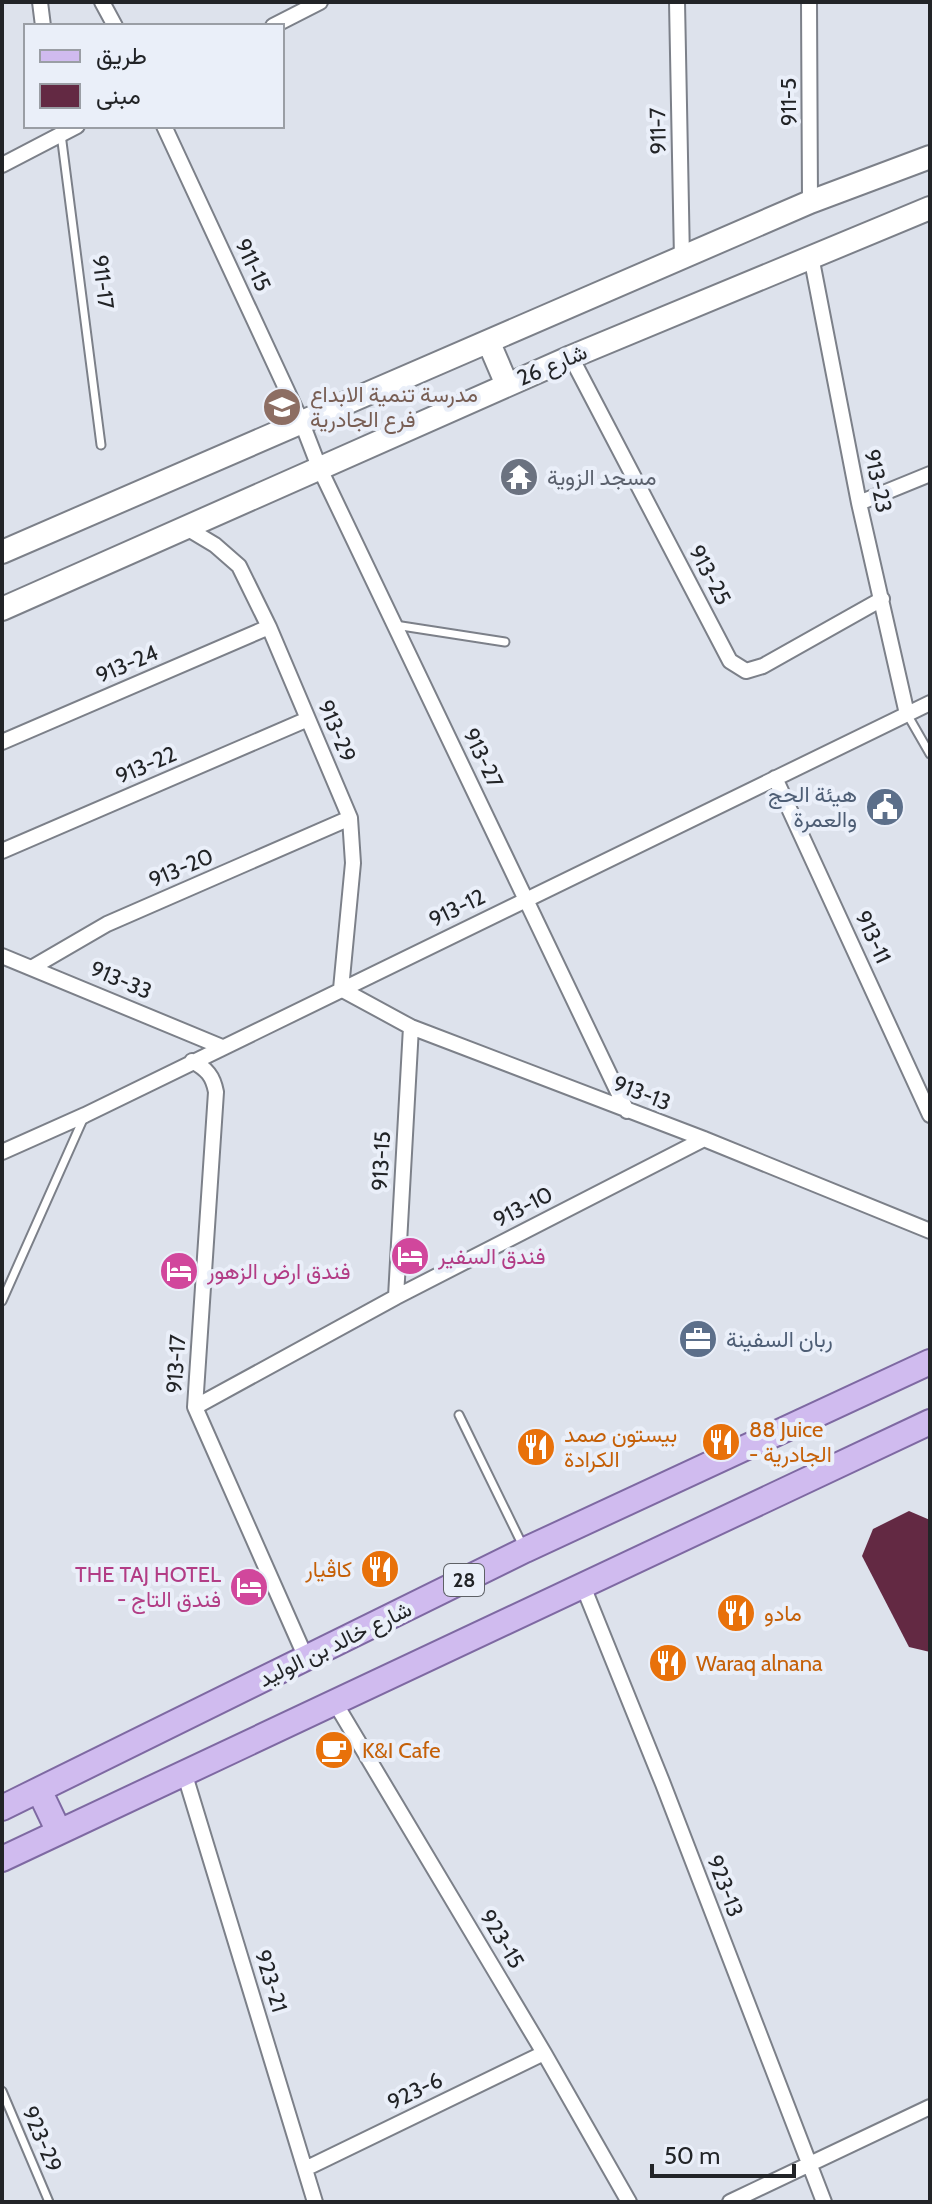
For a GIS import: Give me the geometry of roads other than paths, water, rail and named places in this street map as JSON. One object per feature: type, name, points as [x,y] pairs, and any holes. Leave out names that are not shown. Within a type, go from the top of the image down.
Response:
[{"type":"main road","name":"شارع خالد بن الوليد","points":[[2,1808],[525,1550],[930,1362]]},
{"type":"main road","name":"28","points":[[2,1859],[930,1422]]},
{"type":"main road","points":[[39,1790],[59,1832]]},
{"type":"street","points":[[40,2],[43,24]]},
{"type":"street","points":[[102,2],[114,24]]},
{"type":"street","points":[[277,24],[320,2]]},
{"type":"street","name":"911-7","points":[[677,2],[682,259]]},
{"type":"street","name":"911-5","points":[[809,2],[810,202]]},
{"type":"street","name":"911-15","points":[[165,128],[302,423]]},
{"type":"street","points":[[2,165],[60,130]]},
{"type":"street","name":"شارع 26","points":[[2,552],[810,202],[930,157]]},
{"type":"street","name":"شارع 26","points":[[2,609],[571,357],[930,208]]},
{"type":"street","name":"913-23","points":[[811,256],[859,503],[907,714]]},
{"type":"street","points":[[489,343],[507,385]]},
{"type":"street","name":"913-25","points":[[571,357],[730,661],[746,671],[763,666],[882,599]]},
{"type":"street","name":"913-27","points":[[302,423],[319,467],[627,1111]]},
{"type":"street","points":[[859,503],[930,474]]},
{"type":"street","name":"913-29","points":[[185,527],[215,545],[239,566],[269,627],[350,818],[353,863],[341,989]]},
{"type":"street","name":"913-24","points":[[2,742],[269,627]]},
{"type":"street","name":"913-12","points":[[2,1152],[85,1115],[930,703]]},
{"type":"street","name":"913-22","points":[[2,851],[308,719]]},
{"type":"street","name":"913-11","points":[[775,778],[930,1115]]},
{"type":"street","name":"913-20","points":[[33,967],[107,924],[350,818]]},
{"type":"street","name":"913-33","points":[[2,956],[222,1047]]},
{"type":"street","name":"913-13","points":[[341,989],[411,1027],[704,1139],[930,1231]]},
{"type":"street","name":"913-15","points":[[396,1297],[411,1027]]},
{"type":"street","name":"913-17","points":[[192,1061],[205,1068],[214,1078],[216,1092],[195,1407],[306,1658]]},
{"type":"street","name":"913-10","points":[[195,1407],[396,1297],[704,1139]]},
{"type":"street","name":"923-13","points":[[583,1586],[824,2202]]},
{"type":"street","name":"923-15","points":[[334,1701],[629,2202]]},
{"type":"street","name":"923-21","points":[[184,1772],[315,2202]]},
{"type":"street","name":"923-6","points":[[305,2169],[544,2053]]},
{"type":"street","points":[[730,2202],[930,2107]]},
{"type":"lane","name":"911-17","points":[[60,130],[101,445]]},
{"type":"lane","points":[[395,625],[505,642]]},
{"type":"lane","points":[[907,714],[930,754]]},
{"type":"lane","points":[[2,1301],[85,1115]]},
{"type":"lane","points":[[459,1415],[525,1550]]},
{"type":"lane","name":"923-29","points":[[2,2091],[49,2202]]},
{"type":"place","name":"مدرسة تنمية الابداع فرع الجادرية","points":[[282,407]]},
{"type":"place","name":"مسجد الزوية","points":[[519,477]]},
{"type":"place","name":"هيئة الحج والعمرة","points":[[885,807]]},
{"type":"place","name":"فندق السفير","points":[[410,1256]]},
{"type":"place","name":"فندق ارض الزهور","points":[[179,1271]]},
{"type":"place","name":"ربان السفينة","points":[[698,1339]]},
{"type":"place","name":"88 Juice - الجادرية","points":[[721,1442]]},
{"type":"place","name":"بيستون صمد الكرادة","points":[[536,1447]]},
{"type":"place","name":"كاڤيار","points":[[380,1569]]},
{"type":"place","name":"THE TAJ HOTEL - فندق التاج","points":[[249,1587]]},
{"type":"place","name":"مادو","points":[[736,1613]]},
{"type":"place","name":"Waraq alnana","points":[[668,1663]]},
{"type":"place","name":"K&I Cafe","points":[[334,1750]]}]
